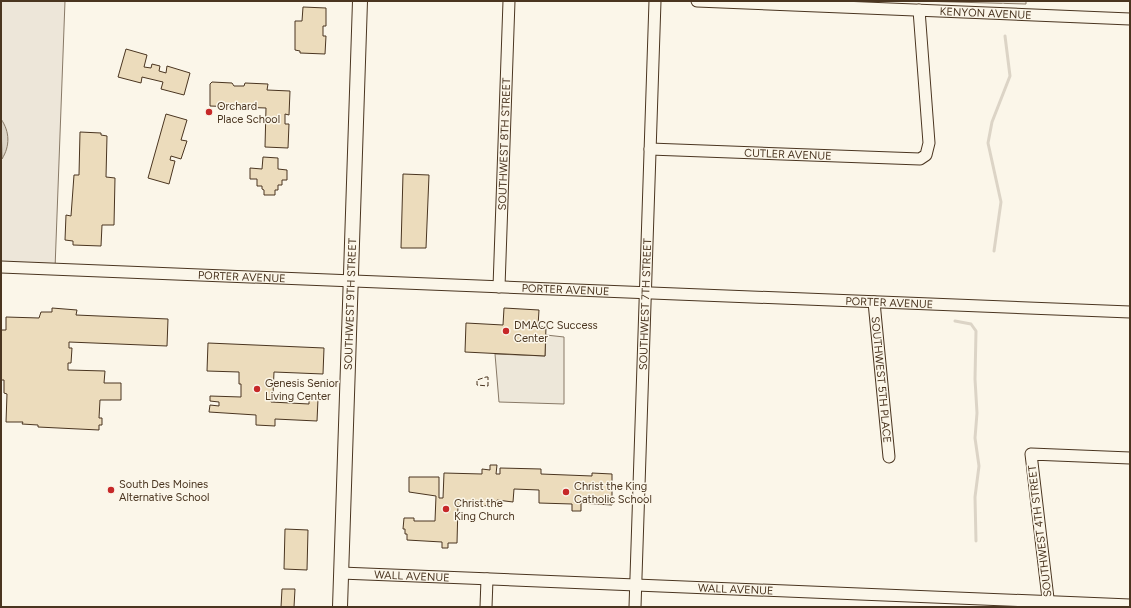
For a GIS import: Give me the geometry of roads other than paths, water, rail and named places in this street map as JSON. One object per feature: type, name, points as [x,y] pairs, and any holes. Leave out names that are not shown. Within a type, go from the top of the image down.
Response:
[{"type":"main road","name":"SOUTHWEST 9TH STREET","points":[[340,607],[360,1]]},
{"type":"street","name":"SOUTHWEST 8TH STREET","points":[[498,287],[509,1]]},
{"type":"street","name":"SOUTHWEST 7TH STREET","points":[[635,607],[655,1]]},
{"type":"street","name":"KENYON AVENUE","points":[[697,1],[1130,19]]},
{"type":"street","name":"CUTLER AVENUE","points":[[650,149],[920,159],[926,155],[929,143],[920,10]]},
{"type":"street","name":"PORTER AVENUE","points":[[1,266],[1130,312]]},
{"type":"street","name":"SOUTHWEST 5TH PLACE","points":[[874,302],[888,457]]},
{"type":"street","name":"SOUTHWEST 4TH STREET","points":[[1048,604],[1031,454],[1130,458]]},
{"type":"street","name":"WALL AVENUE","points":[[341,573],[636,585],[981,603],[1130,605]]},
{"type":"street","points":[[486,607],[487,579]]},
{"type":"waterway","points":[[994,251],[1001,202],[988,143],[992,122],[1010,76],[1005,36]]},
{"type":"waterway","points":[[955,321],[971,324],[976,331],[975,379],[977,413],[975,438],[979,466],[975,497],[976,541]]},
{"type":"place","name":"Orchard Place School","points":[[209,112]]},
{"type":"place","name":"DMACC Success Center","points":[[506,331]]},
{"type":"place","name":"Genesis Senior Living Center","points":[[257,389]]},
{"type":"place","name":"South Des Moines Alternative School","points":[[111,490]]},
{"type":"place","name":"Christ the King Catholic School","points":[[566,492]]},
{"type":"place","name":"Christ the King Church","points":[[446,509]]}]
